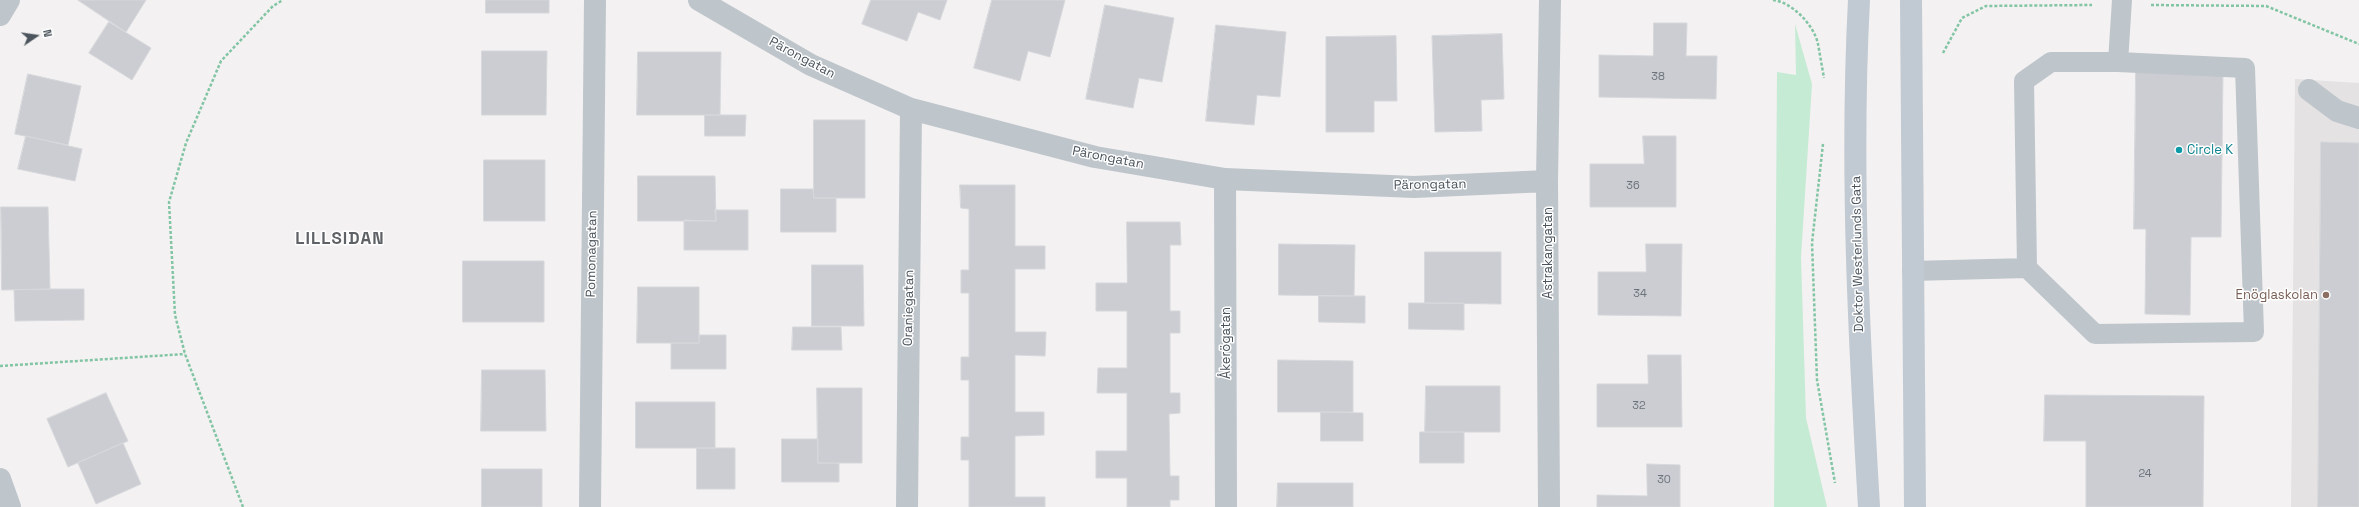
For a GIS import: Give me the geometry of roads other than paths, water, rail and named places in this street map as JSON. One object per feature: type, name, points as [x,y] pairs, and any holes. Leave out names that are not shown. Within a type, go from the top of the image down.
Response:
[{"type":"main road","name":"Doktor Westerlunds Gata","points":[[1859,0],[1856,56],[1855,251],[1869,507]]},
{"type":"main road","points":[[1912,0],[1912,271],[1915,507]]},
{"type":"street","points":[[0,15],[9,0]]},
{"type":"street","name":"Pomonagatan","points":[[590,507],[595,0]]},
{"type":"street","name":"Pärongatan","points":[[699,0],[811,65],[911,109],[1095,157],[1225,178],[1414,187],[1548,182]]},
{"type":"street","name":"Astrakangatan","points":[[1549,507],[1548,182],[1550,0]]},
{"type":"street","points":[[2309,90],[2337,110],[2359,118]]},
{"type":"street","name":"Oraniegatan","points":[[907,507],[911,109]]},
{"type":"street","name":"Åkerögatan","points":[[1225,178],[1226,507]]},
{"type":"street","points":[[0,479],[10,507]]},
{"type":"lane","points":[[2118,62],[2122,0]]},
{"type":"lane","points":[[2051,62],[2118,62],[2245,68],[2254,332],[2095,334],[2027,268],[2024,81],[2051,62]]},
{"type":"lane","points":[[1912,271],[2027,268]]},
{"type":"place","name":"Circle K","points":[[2179,150]]},
{"type":"place","name":"Enöglaskolan","points":[[2326,295]]},
{"type":"district","name":"LILLSIDAN","points":[[340,239]]}]
